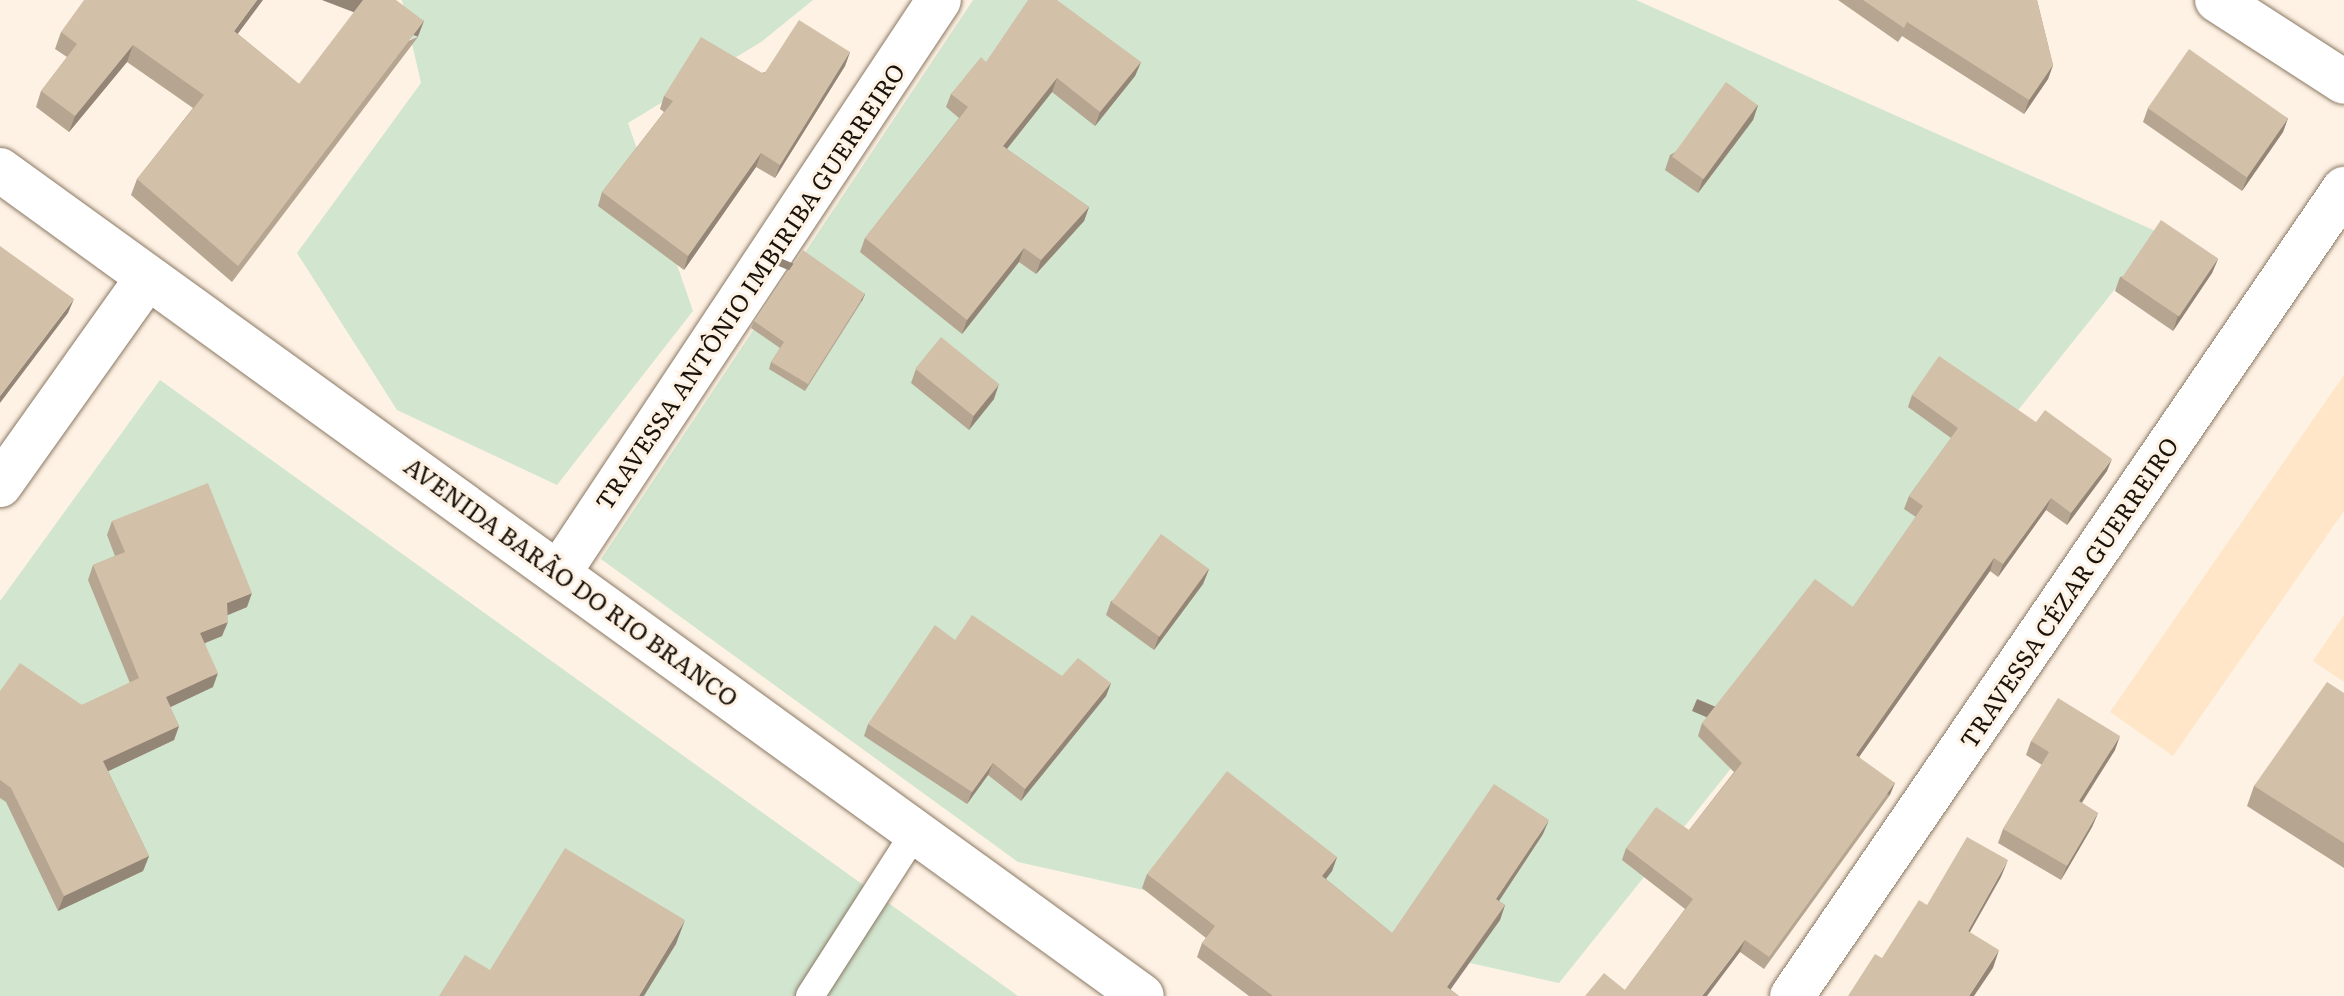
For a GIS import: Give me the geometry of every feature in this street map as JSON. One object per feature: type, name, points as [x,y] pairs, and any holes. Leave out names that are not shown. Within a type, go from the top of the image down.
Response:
[{"type":"street","name":"TRAVESSA ANTÔNIO IMBIRIBA GUERREIRO","points":[[560,571],[939,0]]},
{"type":"street","points":[[2217,0],[2344,82]]},
{"type":"street","name":"AVENIDA BARÃO DO RIO BRANCO","points":[[0,170],[560,571],[1142,996]]},
{"type":"street","name":"TRAVESSA CÉZAR GUERREIRO","points":[[1792,996],[2344,189]]},
{"type":"street","points":[[0,485],[147,278]]},
{"type":"lane","points":[[810,996],[916,831]]},
{"type":"shaded area","points":[[2344,375],[2344,511],[2173,756],[2110,712]]},
{"type":"shaded area","points":[[2344,615],[2344,682],[2313,661]]},
{"type":"green space","points":[[402,0],[813,0],[761,42],[628,123],[693,311],[557,485],[397,410],[297,253],[421,83]]},
{"type":"green space","points":[[973,0],[1636,0],[2160,233],[1559,983],[1018,862],[601,559]]},
{"type":"green space","points":[[160,380],[1018,996],[0,996],[0,601]]},
{"type":"building","points":[[84,0],[257,0],[234,31],[299,84],[363,0],[396,0],[424,21],[238,266],[137,179],[204,95],[133,45],[75,116],[41,91],[77,44],[61,32]]},
{"type":"building","points":[[1028,0],[1057,0],[1141,62],[1100,112],[1057,78],[1003,146],[1089,207],[1041,260],[1024,248],[967,320],[865,238],[968,107],[951,94],[981,57],[986,62]]},
{"type":"building","points":[[1863,0],[2037,0],[2053,65],[2029,100],[1907,22],[1904,28]]},
{"type":"building","points":[[799,20],[850,52],[780,165],[761,153],[688,256],[602,192],[673,101],[664,96],[701,37],[764,74]]},
{"type":"building","points":[[2189,49],[2288,118],[2247,177],[2148,108]]},
{"type":"building","points":[[1726,82],[1758,105],[1703,179],[1672,156]]},
{"type":"building","points":[[2161,220],[2218,259],[2179,317],[2122,278]]},
{"type":"building","points":[[0,246],[74,299],[0,396]]},
{"type":"building","points":[[803,250],[865,294],[808,384],[771,362],[784,342],[754,321]]},
{"type":"building","points":[[941,337],[999,384],[973,416],[915,369]]},
{"type":"building","points":[[1939,356],[2036,422],[2045,410],[2112,459],[2071,513],[2051,498],[2003,564],[1994,558],[1856,755],[1895,783],[1769,957],[1745,940],[1702,996],[1585,996],[1604,973],[1625,990],[1693,899],[1626,848],[1656,807],[1689,830],[1742,763],[1702,723],[1815,579],[1853,607],[1923,506],[1909,496],[1958,428],[1912,395]]},
{"type":"building","points":[[208,483],[252,593],[227,603],[228,622],[200,633],[218,673],[166,697],[179,726],[103,761],[149,856],[64,896],[11,788],[0,780],[0,691],[20,663],[82,705],[139,678],[93,565],[125,552],[112,521]]},
{"type":"building","points":[[1161,534],[1209,569],[1159,637],[1112,602]]},
{"type":"building","points":[[972,615],[1062,676],[1078,658],[1111,683],[1025,789],[993,763],[972,792],[868,724],[935,625],[955,640]]},
{"type":"building","points":[[2327,682],[2344,693],[2344,843],[2254,786]]},
{"type":"building","points":[[2058,698],[2120,736],[2079,801],[2098,813],[2067,866],[2003,829],[2049,752],[2031,741]]},
{"type":"building","points":[[1227,771],[1337,857],[1322,876],[1392,933],[1494,784],[1549,820],[1496,899],[1505,905],[1447,987],[1459,996],[1273,996],[1202,943],[1215,926],[1147,874]]},
{"type":"building","points":[[1967,837],[2008,860],[1968,931],[1999,950],[1969,996],[1848,996],[1875,954],[1882,958],[1919,900],[1927,905]]},
{"type":"building","points":[[565,848],[685,920],[639,996],[439,996],[465,955],[490,970]]}]
